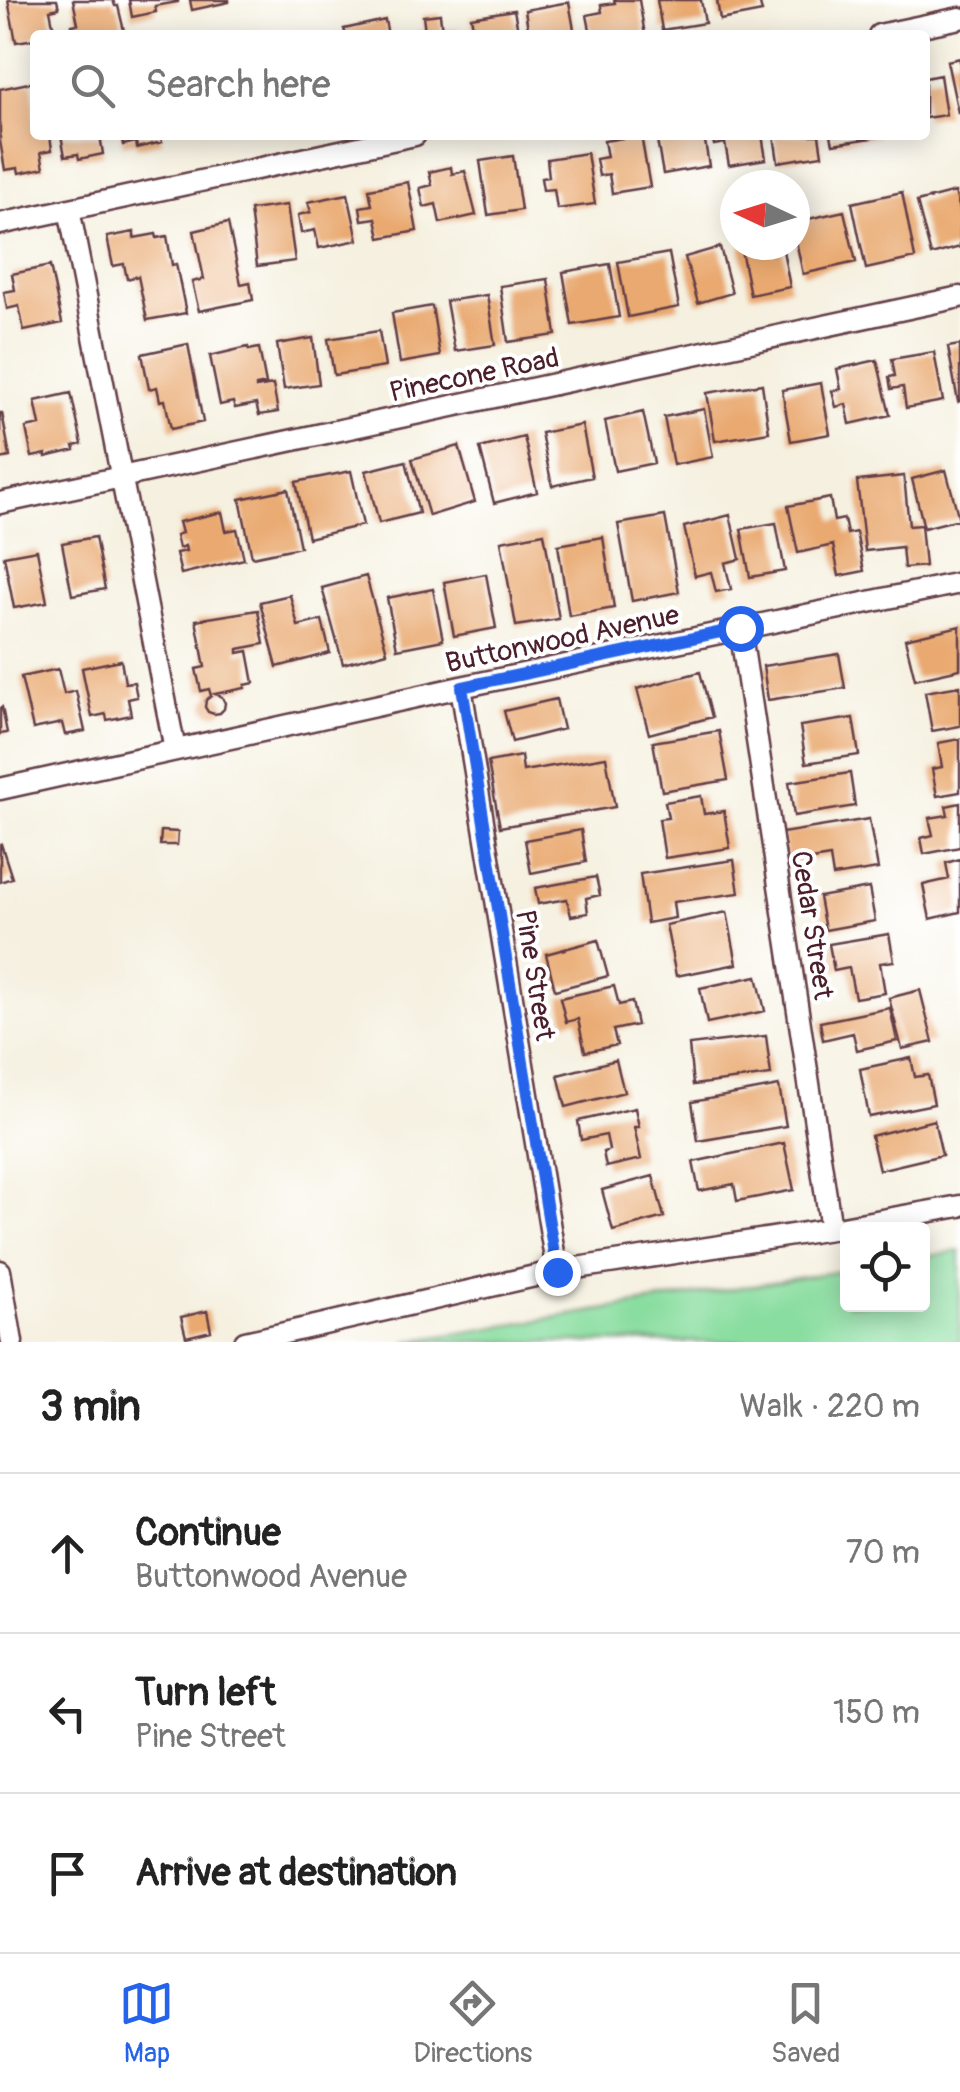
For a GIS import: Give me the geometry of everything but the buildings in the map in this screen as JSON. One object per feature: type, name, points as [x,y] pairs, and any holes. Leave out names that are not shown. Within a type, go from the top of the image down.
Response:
[{"type":"street","points":[[903,30],[960,18]]},
{"type":"street","points":[[0,224],[392,140]]},
{"type":"street","points":[[69,210],[175,750]]},
{"type":"street","name":"Pinecone Road","points":[[0,503],[960,297]]},
{"type":"street","name":"Buttonwood Avenue","points":[[0,789],[960,583]]},
{"type":"street","name":"Cedar Street","points":[[740,628],[832,1229]]},
{"type":"street","name":"Pine Street","points":[[462,687],[557,1272]]},
{"type":"street","points":[[244,1342],[557,1272],[960,1206]]},
{"type":"street","points":[[0,1270],[12,1342]]},
{"type":"green space","points":[[960,1251],[960,1342],[405,1342],[840,1271],[840,1312],[930,1312],[930,1256]]},
{"type":"route","points":[[557,1272],[462,687],[740,628]]}]
